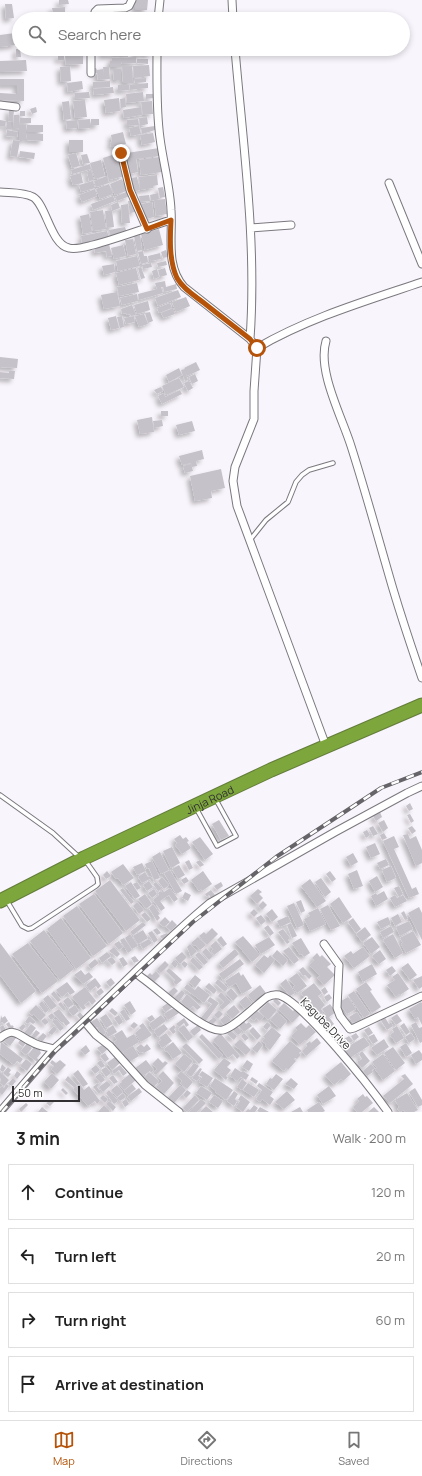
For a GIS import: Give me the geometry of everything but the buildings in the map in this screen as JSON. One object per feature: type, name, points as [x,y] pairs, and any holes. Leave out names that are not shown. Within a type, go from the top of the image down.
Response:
[{"type":"highway","name":"Jinja Road","points":[[2,900],[214,796],[326,746],[422,706]]},
{"type":"street","points":[[95,12],[98,9],[125,8],[129,6],[132,0]]},
{"type":"street","points":[[159,12],[160,0]]},
{"type":"street","points":[[232,0],[233,12]]},
{"type":"street","points":[[91,56],[91,73]]},
{"type":"street","points":[[157,56],[158,117],[168,186],[171,220],[170,241],[175,272],[180,282],[192,294],[250,339],[257,348],[254,419],[235,467],[233,481],[237,506],[326,746]]},
{"type":"street","points":[[236,56],[251,228],[252,278],[250,339]]},
{"type":"street","points":[[0,105],[16,107]]},
{"type":"street","points":[[121,153],[130,190],[147,229]]},
{"type":"street","points":[[389,183],[422,264]]},
{"type":"street","points":[[0,192],[27,195],[35,198],[58,239],[66,248],[87,246],[119,238],[171,220]]},
{"type":"street","points":[[251,228],[291,226]]},
{"type":"street","points":[[257,348],[286,332],[320,318],[422,282]]},
{"type":"street","points":[[326,341],[324,359],[331,391],[351,444],[393,591],[422,678]]},
{"type":"street","points":[[0,1112],[54,1049],[210,903],[335,832],[422,786]]},
{"type":"street","points":[[324,944],[339,965],[337,1008],[340,1016],[350,1028],[354,1028],[422,996]]},
{"type":"street","name":"Kagube Drive","points":[[135,973],[162,993],[185,1013],[213,1030],[220,1031],[230,1027],[267,997],[278,995],[297,1007],[328,1039],[388,1112]]},
{"type":"street","points":[[84,1022],[96,1035],[110,1046],[145,1085],[179,1112]]},
{"type":"street","points":[[0,1038],[7,1033],[15,1032],[32,1043],[54,1049]]},
{"type":"lane","points":[[250,541],[266,520],[288,502],[296,482],[302,475],[309,470],[333,463]]},
{"type":"lane","points":[[0,795],[53,833],[83,859],[97,877],[98,884],[32,928],[28,929],[22,926],[2,900]]},
{"type":"lane","points":[[195,806],[217,846],[236,836],[214,796]]},
{"type":"railway","points":[[2,1112],[53,1053],[193,922],[276,857],[381,788],[422,772]]},
{"type":"route","points":[[121,153],[130,190],[147,229],[171,220],[170,241],[172,259],[175,272],[180,282],[192,294],[250,339],[257,348]]}]
